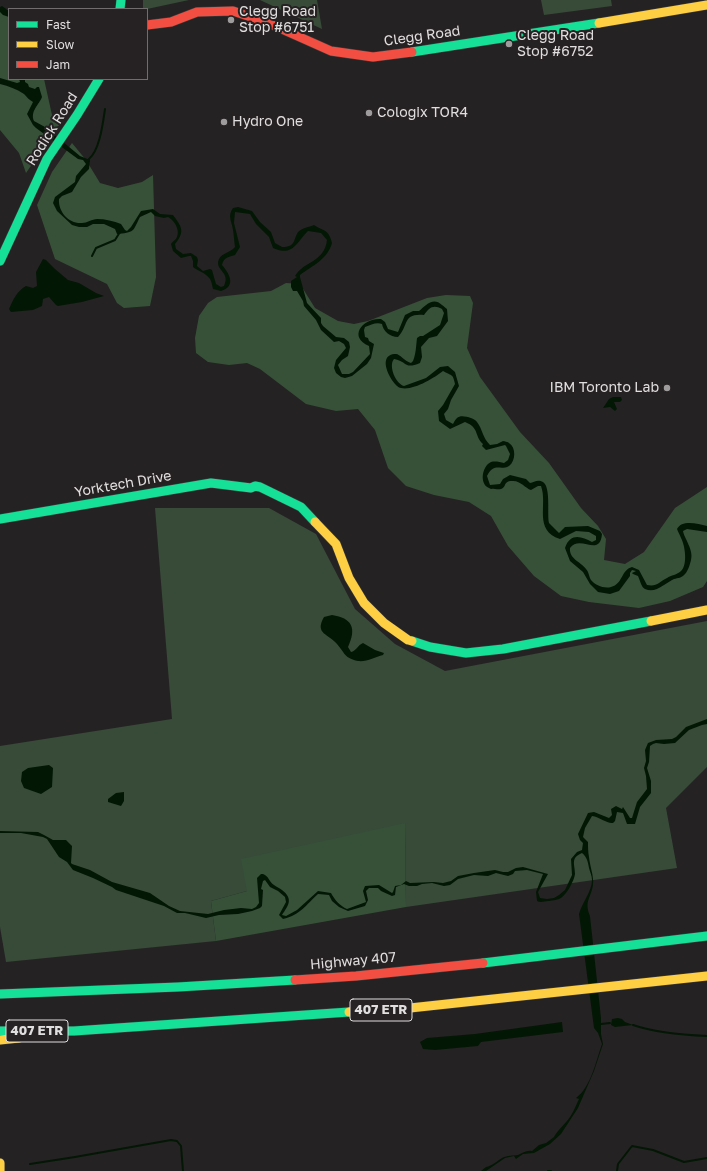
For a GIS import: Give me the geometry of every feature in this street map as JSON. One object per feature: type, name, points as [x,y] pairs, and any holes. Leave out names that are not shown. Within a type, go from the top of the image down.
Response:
[{"type":"main road","name":"Clegg Road","points":[[148,25],[171,22],[197,12],[233,12],[266,22],[331,51],[373,57],[441,48],[707,5]]},
{"type":"main road","name":"Rodick Road","points":[[0,261],[47,159],[85,102],[97,80]]},
{"type":"main road","name":"Yorktech Drive","points":[[0,519],[211,483],[251,488],[253,491],[260,492],[264,490],[300,507],[336,544],[349,578],[364,602],[384,623],[408,640],[430,647],[466,653],[503,649],[707,610]]},
{"type":"main road","points":[[652,943],[707,930]]},
{"type":"main road","name":"Highway 407","points":[[0,994],[177,988],[357,975],[546,956],[707,936]]},
{"type":"main road","name":"407 ETR","points":[[0,1031],[74,1031],[410,1008],[707,977]]},
{"type":"main road","points":[[0,1040],[74,1031]]},
{"type":"main road","points":[[0,1164],[0,1171]]},
{"type":"shaded area","points":[[143,0],[189,0],[148,9],[143,8]]},
{"type":"shaded area","points":[[260,0],[317,0],[322,29]]},
{"type":"shaded area","points":[[541,0],[611,0],[612,6],[544,15]]},
{"type":"shaded area","points":[[2,6],[8,10],[8,17],[0,12],[0,7]]},
{"type":"shaded area","points":[[0,8],[8,10],[8,80],[44,80],[52,115],[59,125],[26,173],[19,153],[0,130]]},
{"type":"shaded area","points":[[0,78],[17,83],[20,82],[19,80],[25,80],[29,87],[35,89],[39,87],[42,97],[33,114],[34,121],[45,127],[80,156],[90,160],[89,169],[81,177],[72,192],[62,196],[59,199],[62,213],[73,222],[82,223],[95,219],[112,221],[121,224],[127,231],[141,211],[153,209],[160,214],[173,215],[181,229],[180,236],[175,244],[176,249],[183,254],[191,253],[197,257],[197,266],[203,271],[210,269],[212,270],[216,284],[221,287],[224,286],[226,281],[218,263],[219,259],[222,255],[235,247],[230,216],[233,208],[238,207],[252,211],[260,222],[271,232],[275,243],[282,247],[290,246],[298,232],[314,225],[325,231],[331,238],[332,243],[330,249],[319,262],[300,275],[300,277],[307,303],[321,318],[321,323],[323,326],[336,337],[344,338],[349,342],[350,347],[348,356],[338,365],[342,374],[349,374],[353,372],[370,354],[369,346],[359,338],[360,329],[363,325],[374,320],[381,319],[385,322],[388,329],[398,332],[405,315],[413,311],[419,311],[429,303],[435,301],[439,302],[447,309],[448,321],[437,336],[429,338],[421,347],[422,357],[420,363],[411,366],[394,359],[392,362],[392,370],[398,382],[404,386],[426,378],[440,367],[448,366],[455,372],[459,386],[444,414],[446,420],[453,424],[459,417],[464,416],[473,419],[479,425],[485,439],[490,445],[503,441],[509,443],[514,451],[513,461],[509,466],[492,469],[487,476],[490,485],[500,484],[503,479],[510,475],[526,479],[530,483],[541,481],[547,489],[549,523],[559,533],[565,527],[588,526],[600,531],[602,534],[598,544],[574,544],[570,548],[570,552],[571,555],[587,570],[591,580],[597,585],[603,587],[611,587],[618,583],[626,571],[632,567],[639,570],[647,585],[656,585],[678,573],[685,564],[685,550],[677,529],[679,526],[686,523],[695,523],[707,526],[707,532],[687,529],[683,531],[692,556],[686,573],[657,589],[649,590],[644,588],[638,576],[632,573],[636,571],[632,570],[630,576],[619,591],[610,594],[598,592],[590,584],[583,572],[570,561],[565,548],[567,543],[573,538],[580,537],[592,542],[596,540],[596,536],[589,532],[576,531],[560,539],[552,535],[547,530],[544,523],[543,493],[541,486],[531,490],[518,482],[509,481],[502,489],[491,489],[486,486],[483,479],[485,467],[491,462],[504,463],[508,460],[510,454],[505,445],[486,450],[482,446],[483,444],[478,438],[475,429],[470,424],[465,422],[450,429],[439,421],[438,411],[455,384],[452,376],[443,371],[417,386],[411,388],[401,388],[394,382],[387,371],[386,359],[390,355],[398,354],[411,363],[413,361],[417,338],[423,336],[440,325],[444,313],[442,309],[434,307],[424,315],[412,316],[407,321],[398,337],[387,333],[380,323],[365,327],[365,337],[374,344],[371,358],[367,364],[352,376],[345,378],[341,377],[336,373],[334,368],[336,360],[346,348],[344,344],[339,341],[334,342],[321,330],[316,320],[304,306],[303,301],[297,291],[293,291],[291,287],[291,281],[297,277],[295,276],[299,271],[322,253],[327,240],[321,233],[308,231],[290,250],[280,250],[273,248],[269,237],[256,224],[250,214],[235,212],[234,223],[240,247],[235,255],[227,258],[223,262],[222,265],[229,275],[230,283],[226,289],[221,291],[213,289],[210,279],[193,267],[191,256],[181,258],[173,251],[171,244],[176,239],[178,230],[173,221],[168,217],[164,218],[155,216],[151,212],[140,217],[133,230],[119,234],[117,234],[115,229],[104,224],[93,224],[87,227],[72,225],[57,211],[53,203],[55,197],[75,182],[76,176],[86,164],[83,160],[78,159],[33,125],[27,114],[33,102],[24,94],[0,84]]},
{"type":"shaded area","points":[[72,143],[86,160],[100,183],[118,188],[142,182],[153,175],[156,277],[150,306],[124,308],[117,303],[107,284],[55,259],[37,205],[52,172]]},
{"type":"shaded area","points":[[43,259],[68,280],[79,283],[104,296],[58,306],[49,297],[43,299],[42,306],[33,310],[11,312],[9,309],[20,290],[26,286],[33,288],[37,286],[36,272]]},
{"type":"shaded area","points":[[286,283],[300,284],[315,308],[338,321],[354,324],[368,321],[427,298],[446,295],[470,296],[473,303],[467,348],[480,377],[520,432],[549,463],[581,508],[598,526],[606,539],[604,560],[625,564],[644,552],[675,508],[707,487],[707,581],[703,587],[670,601],[639,608],[589,602],[561,596],[534,576],[508,546],[491,516],[469,502],[434,495],[406,486],[388,468],[375,430],[358,409],[336,411],[306,404],[260,369],[247,363],[229,365],[208,362],[196,353],[195,338],[199,316],[208,303],[217,297],[271,291]]},
{"type":"shaded area","points":[[613,397],[621,397],[622,400],[620,402],[614,402],[617,409],[615,411],[610,407],[603,408],[609,399]]},
{"type":"shaded area","points":[[155,508],[269,508],[316,534],[355,609],[395,644],[445,671],[707,621],[707,767],[666,808],[677,868],[406,907],[405,824],[247,891],[211,901],[216,941],[6,962],[0,927],[0,746],[172,719]]},
{"type":"shaded area","points":[[332,615],[339,616],[348,621],[351,625],[352,634],[348,647],[351,652],[363,643],[384,653],[383,655],[361,661],[353,660],[347,657],[337,644],[322,630],[321,623],[324,617]]},
{"type":"shaded area","points":[[707,719],[707,724],[689,730],[675,743],[656,743],[650,746],[647,768],[651,781],[651,793],[640,807],[635,824],[627,824],[623,813],[617,812],[613,823],[592,816],[585,828],[583,837],[588,842],[588,853],[593,882],[588,900],[588,911],[590,916],[603,1044],[594,1071],[578,1108],[561,1134],[550,1144],[534,1153],[523,1154],[516,1159],[514,1156],[505,1158],[486,1171],[481,1171],[504,1157],[518,1155],[526,1151],[532,1151],[539,1145],[546,1143],[554,1137],[569,1119],[579,1099],[576,1098],[586,1087],[602,1044],[598,1033],[594,1028],[579,914],[592,884],[587,860],[582,853],[575,859],[575,874],[568,890],[561,898],[557,900],[537,901],[536,892],[543,874],[527,870],[515,871],[513,874],[508,876],[496,873],[488,876],[474,875],[458,879],[450,885],[444,886],[432,883],[417,886],[409,886],[404,884],[396,887],[395,895],[392,896],[378,888],[369,888],[366,891],[368,900],[365,906],[348,911],[339,907],[332,901],[329,895],[318,894],[294,915],[283,919],[279,915],[286,902],[285,897],[270,887],[265,880],[263,881],[261,889],[263,890],[262,906],[260,908],[238,914],[219,915],[206,918],[185,913],[177,913],[164,906],[116,890],[73,870],[67,862],[59,857],[47,839],[43,837],[21,833],[0,833],[0,831],[38,832],[53,840],[66,840],[72,846],[72,864],[90,870],[112,882],[150,893],[169,906],[180,911],[208,914],[241,908],[252,909],[259,903],[257,878],[261,874],[267,876],[272,884],[281,889],[288,896],[288,906],[282,915],[286,916],[297,910],[318,891],[331,893],[342,906],[347,909],[366,902],[363,891],[365,886],[379,885],[392,893],[395,886],[401,885],[406,881],[410,883],[434,882],[443,883],[451,881],[458,876],[495,870],[508,872],[516,868],[523,867],[548,874],[538,892],[540,898],[554,898],[565,890],[572,875],[571,859],[577,852],[582,850],[583,843],[578,834],[588,813],[594,812],[609,818],[612,815],[611,809],[616,806],[622,809],[623,807],[630,818],[632,818],[637,802],[647,789],[644,768],[646,761],[645,750],[648,743],[656,740],[672,739],[686,727]]},
{"type":"shaded area","points":[[49,765],[53,768],[52,787],[41,794],[24,788],[21,781],[22,772],[28,768]]},
{"type":"shaded area","points":[[124,792],[124,801],[121,806],[108,802],[108,799],[116,793]]},
{"type":"shaded area","points":[[405,823],[406,907],[216,941],[211,901],[247,891],[241,859]]},
{"type":"shaded area","points":[[618,1018],[633,1025],[615,1027],[611,1025],[612,1019]]},
{"type":"shaded area","points":[[562,1022],[563,1032],[481,1042],[478,1046],[435,1050],[423,1049],[420,1042],[427,1038],[475,1034]]},
{"type":"waterway","points":[[89,161],[98,143],[105,109]]},
{"type":"waterway","points":[[92,256],[96,248],[115,240],[120,232]]},
{"type":"waterway","points":[[601,1024],[610,1023]]},
{"type":"waterway","points":[[633,1025],[660,1032],[707,1036]]},
{"type":"waterway","points":[[30,1164],[171,1140],[177,1141],[181,1146],[183,1171]]},
{"type":"waterway","points":[[617,1171],[618,1164],[632,1146],[653,1150],[684,1162],[707,1158]]},
{"type":"traffic: fast","points":[[120,8],[121,0]]},
{"type":"traffic: fast","points":[[412,52],[599,23]]},
{"type":"traffic: fast","points":[[0,261],[47,159],[98,80]]},
{"type":"traffic: fast","points":[[0,519],[211,483],[251,488],[255,486],[260,487],[301,507],[315,522]]},
{"type":"traffic: fast","points":[[412,641],[430,647],[466,653],[503,649],[651,621]]},
{"type":"traffic: fast","points":[[483,963],[707,936]]},
{"type":"traffic: fast","points":[[0,994],[178,987],[295,980]]},
{"type":"traffic: fast","points":[[0,1031],[74,1031],[349,1012]]},
{"type":"traffic: slow","points":[[599,23],[707,5]]},
{"type":"traffic: slow","points":[[315,522],[336,544],[349,578],[364,603],[384,623],[408,640],[412,641]]},
{"type":"traffic: slow","points":[[651,621],[707,610]]},
{"type":"traffic: slow","points":[[349,1012],[410,1008],[707,976]]},
{"type":"traffic: slow","points":[[0,1040],[19,1038]]},
{"type":"traffic: slow","points":[[0,1163],[0,1171]]},
{"type":"traffic: jam","points":[[148,25],[171,22],[197,12],[233,11],[266,22],[331,51],[373,57],[412,52]]},
{"type":"traffic: jam","points":[[295,980],[356,976],[483,963]]},
{"type":"place","name":"Clegg Road Stop #6751","points":[[231,20]]},
{"type":"place","name":"Clegg Road Stop #6752","points":[[509,44]]},
{"type":"place","name":"Cologix TOR4","points":[[369,113]]},
{"type":"place","name":"Hydro One","points":[[224,122]]},
{"type":"place","name":"IBM Toronto Lab","points":[[667,388]]}]
